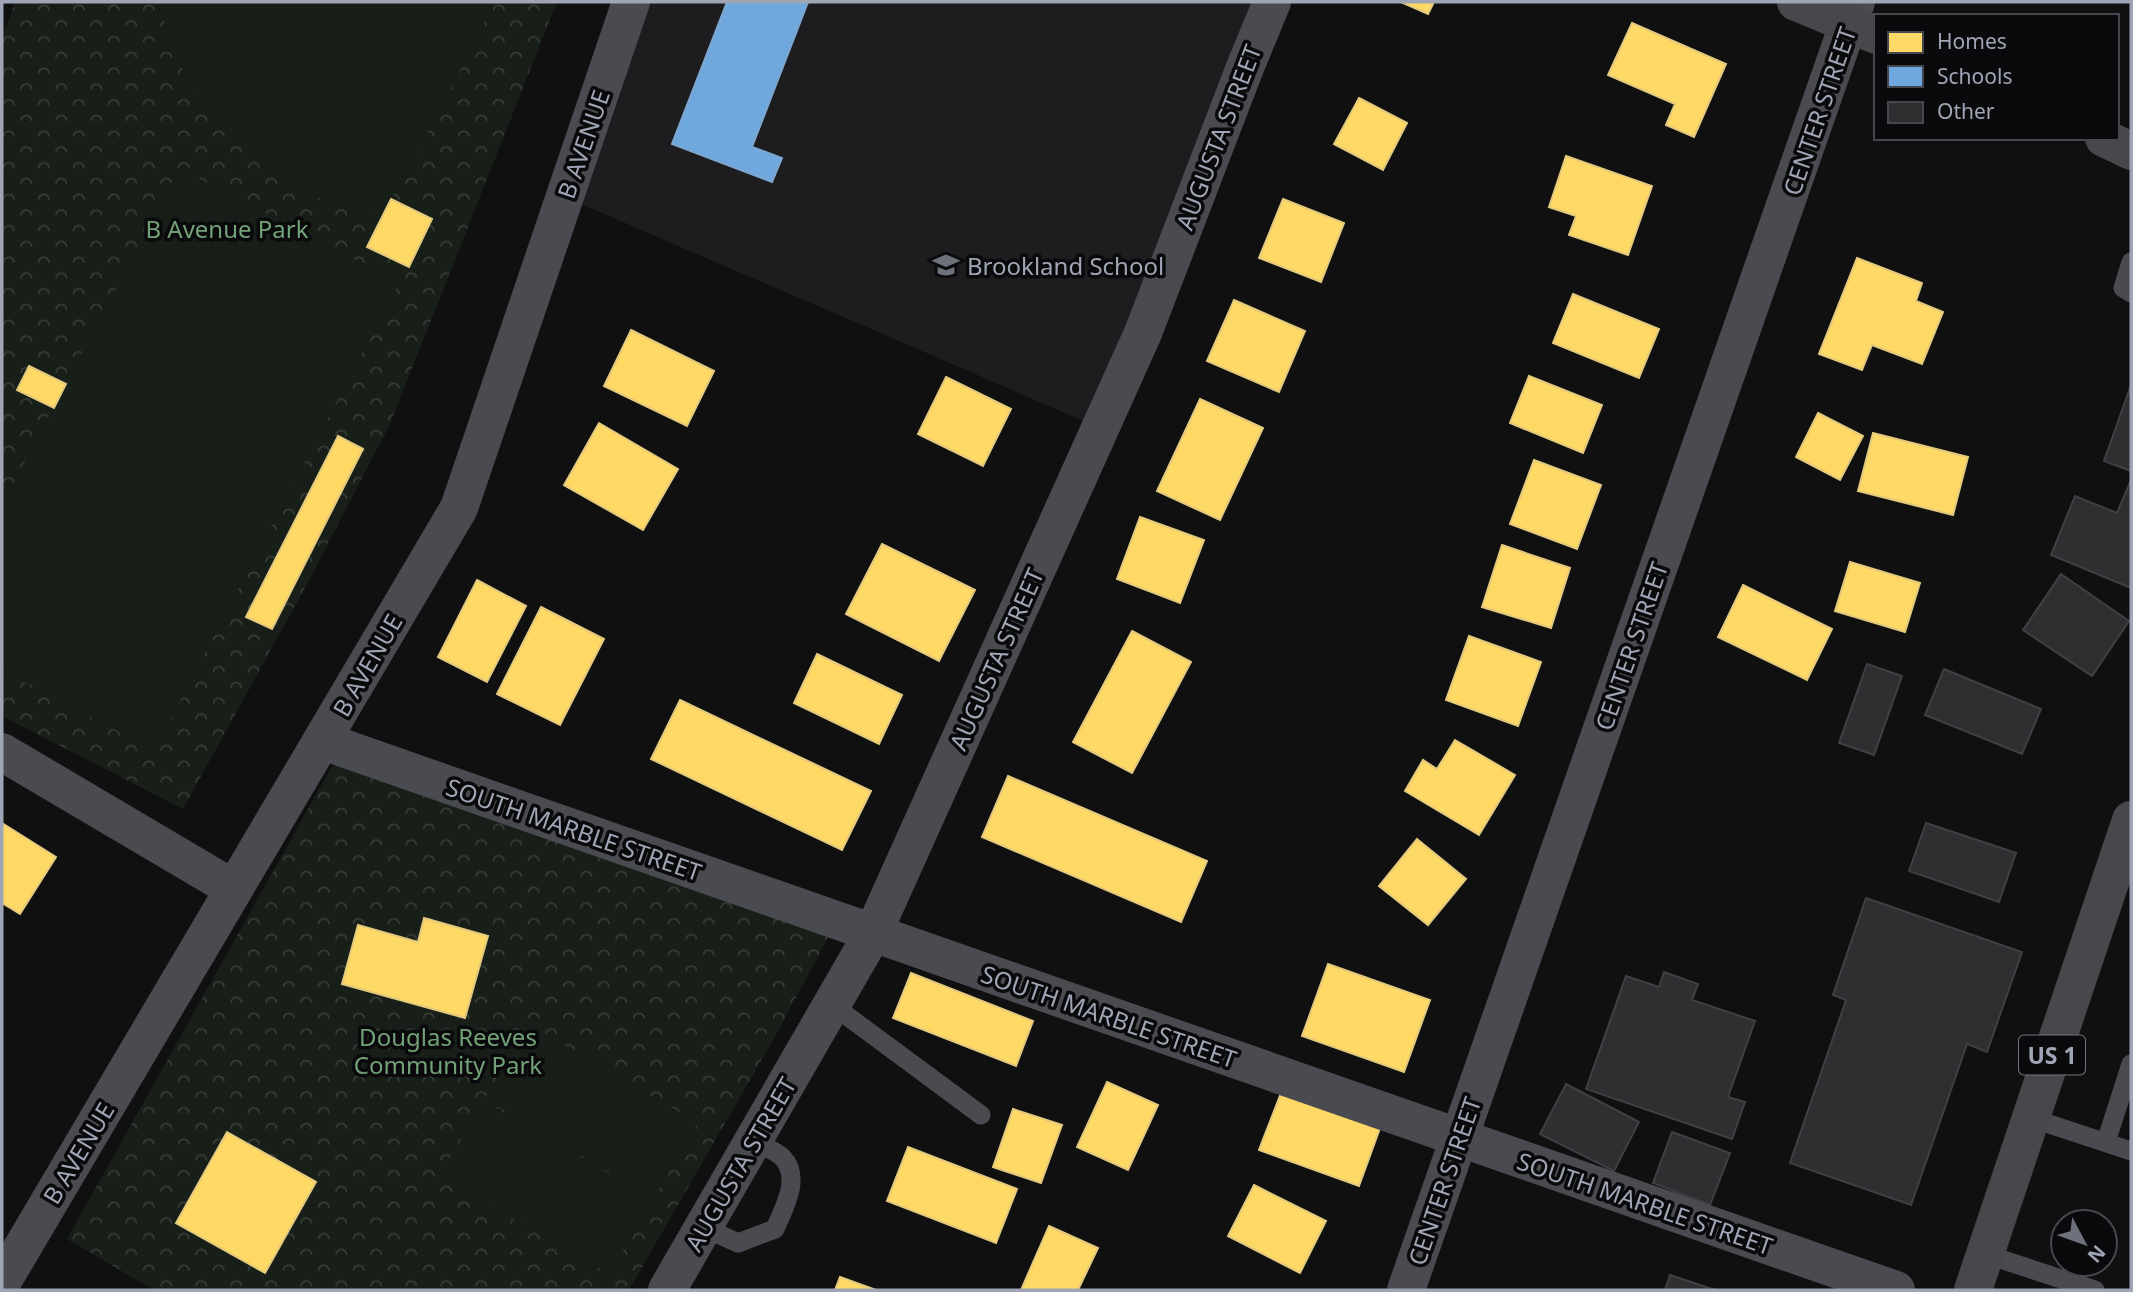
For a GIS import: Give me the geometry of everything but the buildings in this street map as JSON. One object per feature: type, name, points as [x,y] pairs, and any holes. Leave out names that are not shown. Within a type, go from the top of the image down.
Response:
[{"type":"main road","points":[[1796,2],[1860,20]]},
{"type":"main road","points":[[2108,140],[2131,151]]},
{"type":"main road","name":"US 1","points":[[1973,1290],[2031,1118],[2113,895],[2131,820]]},
{"type":"street","name":"B AVENUE","points":[[2,1282],[459,508],[631,2]]},
{"type":"street","name":"AUGUSTA STREET","points":[[667,1290],[873,933],[1143,333],[1272,2]]},
{"type":"street","name":"CENTER STREET","points":[[1406,1290],[1860,20]]},
{"type":"street","name":"SOUTH MARBLE STREET","points":[[323,741],[1896,1290]]},
{"type":"street","points":[[2,752],[234,888]]},
{"type":"lane","points":[[2131,262],[2123,288],[2131,293]]},
{"type":"lane","points":[[831,1004],[982,1115]]},
{"type":"lane","points":[[2106,1142],[2131,1064]]},
{"type":"lane","points":[[2031,1118],[2131,1151]]},
{"type":"lane","points":[[703,1227],[738,1243],[775,1229],[789,1196],[790,1171],[781,1157],[752,1141]]},
{"type":"lane","points":[[1985,1254],[2095,1290]]},
{"type":"shaded area","name":"Brookland School","points":[[631,2],[1272,2],[1100,428],[565,197]]},
{"type":"green space","name":"B Avenue Park","points":[[15,2],[557,2],[390,424],[306,586],[183,809],[2,716],[2,38]]},
{"type":"green space","points":[[157,2],[492,2],[481,31],[381,218],[283,184],[231,138],[184,72]]},
{"type":"green space","points":[[179,168],[399,283],[154,750],[2,670],[2,506]]},
{"type":"green space","name":"Douglas Reeves Community Park","points":[[342,761],[831,932],[777,1033],[629,1290],[154,1290],[67,1239],[331,768]]},
{"type":"green space","points":[[529,1025],[698,1123],[654,1198],[485,1099]]},
{"type":"green space","points":[[484,1101],[653,1199],[609,1274],[440,1176]]},
{"type":"place","name":"Brookland School","points":[[946,265]]}]
